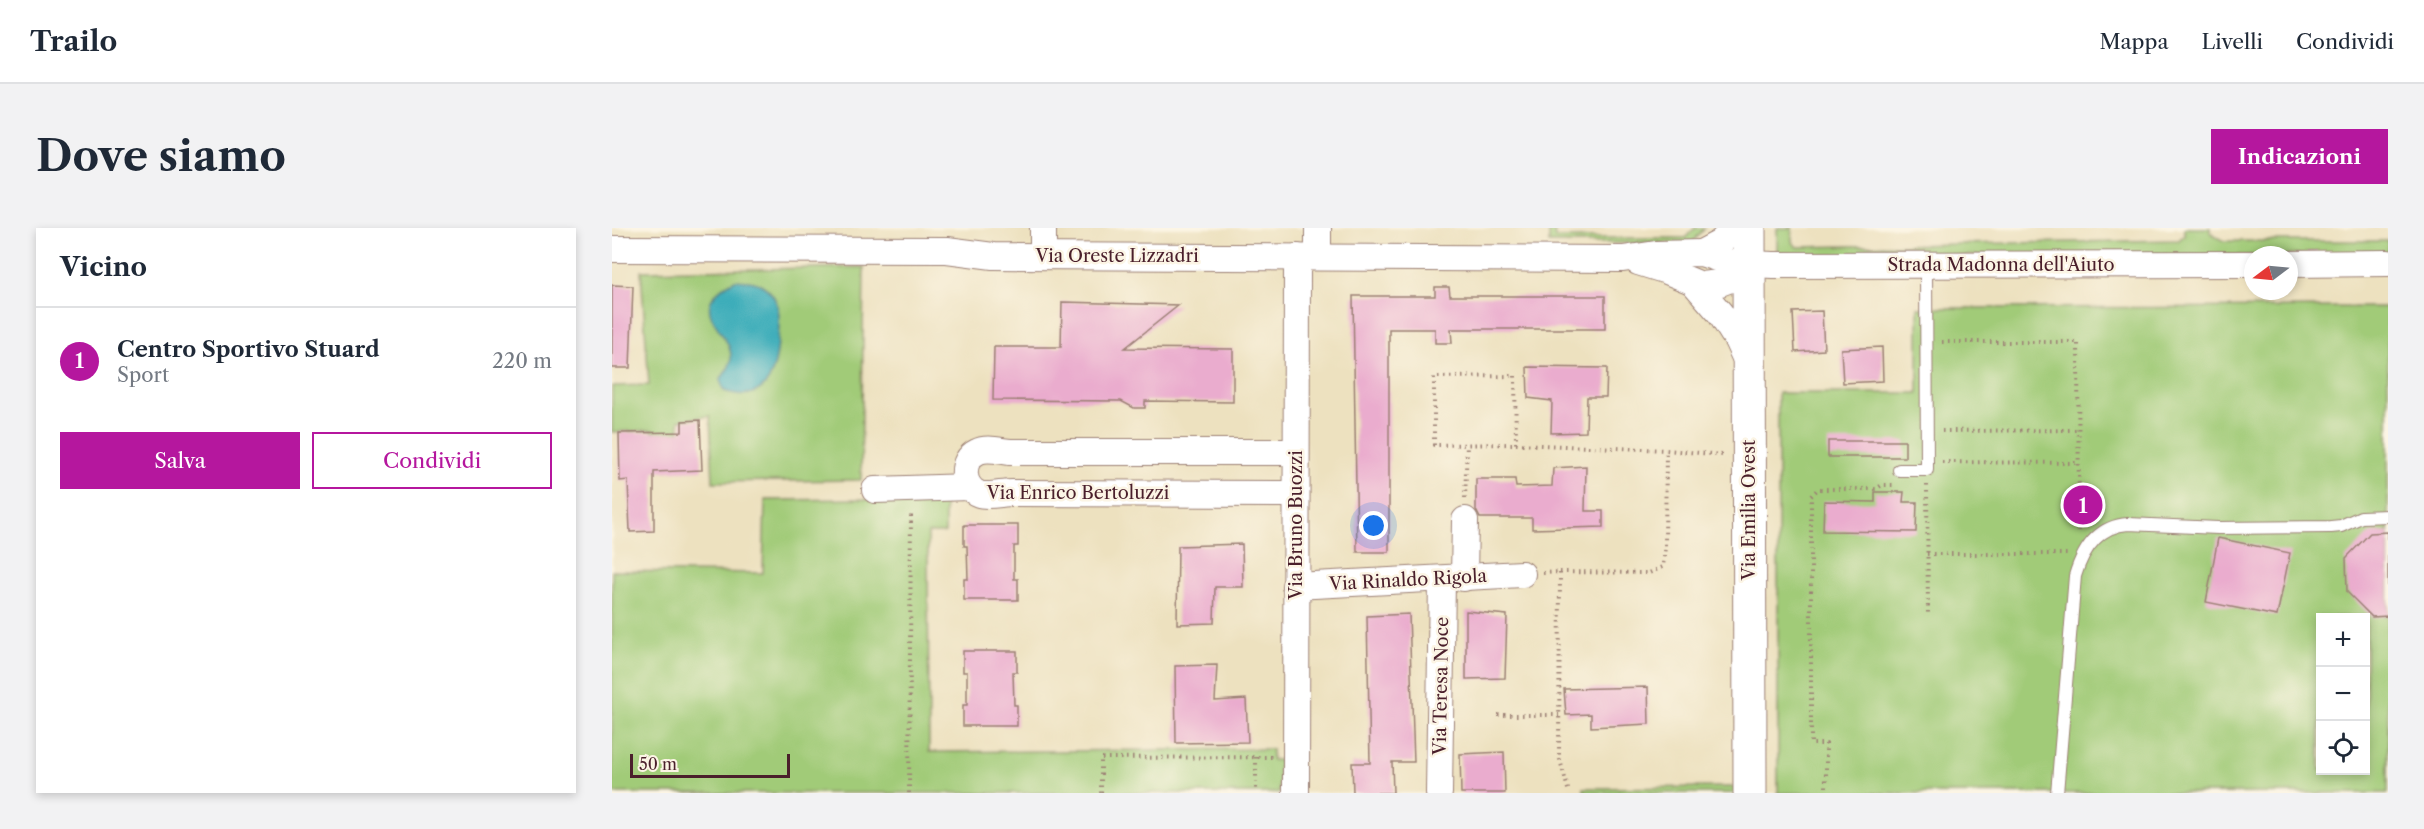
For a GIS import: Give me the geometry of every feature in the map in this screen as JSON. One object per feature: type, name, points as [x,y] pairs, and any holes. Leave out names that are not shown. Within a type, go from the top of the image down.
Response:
[{"type":"street","points":[[1043,228],[1043,256]]},
{"type":"street","name":"Via Bruno Buozzi","points":[[1296,793],[1296,452],[1308,257],[1318,228]]},
{"type":"street","points":[[1701,253],[1720,243],[1734,228]]},
{"type":"street","name":"Via Emilia Ovest","points":[[1749,228],[1750,793]]},
{"type":"street","name":"Via Oreste Lizzadri","points":[[612,249],[947,250],[987,255],[1043,256],[1623,259],[1656,254],[1701,253],[1749,268]]},
{"type":"street","name":"Via Oreste Lizzadri","points":[[1623,259],[1667,271],[1694,284],[1726,321],[1746,359],[1749,374]]},
{"type":"street","points":[[2298,264],[2388,263]]},
{"type":"street","name":"Strada Madonna dell'Aiuto","points":[[1749,268],[2244,264]]},
{"type":"street","points":[[1694,284],[1714,285],[1749,268]]},
{"type":"street","name":"Via Enrico Bertoluzzi","points":[[1296,452],[1010,452],[985,450],[970,457],[965,465],[964,474],[969,487],[978,494],[990,495],[1012,493],[1296,494]]},
{"type":"street","points":[[875,490],[969,487]]},
{"type":"street","name":"Via Teresa Noce","points":[[1439,793],[1453,578],[1465,520]]},
{"type":"street","name":"Via Rinaldo Rigola","points":[[1295,586],[1522,574]]},
{"type":"lane","points":[[1899,470],[1927,466],[1926,265]]},
{"type":"lane","points":[[2057,793],[2075,576],[2086,550],[2102,531],[2128,524],[2218,528],[2331,527],[2341,526],[2361,517],[2388,516]]},
{"type":"path","points":[[1926,342],[2078,342],[2079,542]]},
{"type":"path","points":[[1516,444],[1515,376],[1434,377],[1434,445],[1516,444],[1666,450],[1729,456]]},
{"type":"path","points":[[1927,431],[2079,430]]},
{"type":"path","points":[[1465,520],[1467,444]]},
{"type":"path","points":[[1522,574],[1649,573],[1663,567],[1666,450]]},
{"type":"path","points":[[1928,616],[1927,466],[2079,463]]},
{"type":"path","points":[[1826,793],[1826,744],[1811,744],[1811,496],[1818,489],[1876,489],[1882,485],[1904,486]]},
{"type":"path","points":[[1916,486],[1927,486]]},
{"type":"path","points":[[909,793],[911,489]]},
{"type":"path","points":[[1927,554],[2079,554]]},
{"type":"path","points":[[1560,572],[1559,756],[1569,793]]},
{"type":"path","points":[[1498,715],[1559,715]]},
{"type":"path","points":[[1256,757],[1256,793]]},
{"type":"path","points":[[1101,793],[1101,758],[1280,757]]},
{"type":"green space","points":[[1549,228],[1554,228],[1555,238],[1685,238],[1695,228],[1705,228],[1692,243],[1549,243]]},
{"type":"green space","points":[[1777,228],[1792,228],[1792,242],[1797,247],[2179,240],[2184,235],[2184,228],[2210,228],[2210,232],[2224,241],[2388,241],[2388,255],[2298,255],[2298,246],[2244,246],[2244,255],[1777,255]]},
{"type":"green space","points":[[864,267],[861,480],[713,482],[710,416],[679,420],[680,443],[655,445],[653,430],[612,432],[612,386],[649,385],[641,271]]},
{"type":"green space","points":[[2388,307],[2388,793],[1778,793],[1778,393],[1918,393],[1918,308]]},
{"type":"green space","points":[[945,494],[945,533],[928,533],[929,752],[1272,749],[1272,760],[1279,760],[1279,793],[612,793],[612,571],[763,573],[765,500],[876,499]]},
{"type":"green space","points":[[1737,787],[1737,793],[1584,793],[1584,788]]},
{"type":"water","points":[[735,280],[752,281],[762,285],[773,296],[778,310],[779,325],[775,364],[766,384],[750,394],[724,391],[720,380],[730,365],[731,359],[725,338],[713,320],[710,310],[711,301],[719,291]]},
{"type":"building","points":[[612,285],[633,286],[630,368],[612,368]]},
{"type":"building","points":[[1435,287],[1449,287],[1450,296],[1605,296],[1605,329],[1451,329],[1452,343],[1435,343],[1435,329],[1389,329],[1389,552],[1357,552],[1353,296],[1435,296]]},
{"type":"building","points":[[1062,302],[1179,305],[1125,348],[1233,349],[1233,402],[1145,401],[1145,408],[1134,408],[1121,401],[993,400],[994,347],[1061,347]]},
{"type":"building","points":[[1822,311],[1824,350],[1795,352],[1793,312]]},
{"type":"building","points":[[1882,347],[1883,381],[1843,383],[1841,349]]},
{"type":"building","points":[[1527,367],[1607,368],[1606,397],[1587,397],[1586,432],[1551,433],[1552,401],[1528,398]]},
{"type":"building","points":[[700,420],[702,470],[654,472],[654,531],[630,532],[628,480],[620,481],[619,433],[682,432],[682,421]]},
{"type":"building","points":[[1828,441],[1905,441],[1905,457],[1828,457]]},
{"type":"building","points":[[1586,466],[1585,511],[1603,511],[1603,527],[1532,529],[1532,518],[1480,518],[1476,510],[1476,479],[1515,479],[1516,487],[1552,486],[1553,468]]},
{"type":"building","points":[[1875,492],[1904,492],[1903,502],[1917,502],[1916,532],[1823,531],[1824,501],[1875,502]]},
{"type":"building","points":[[964,525],[1018,525],[1018,546],[1014,546],[1014,579],[1018,579],[1018,600],[964,600],[964,579],[968,579]]},
{"type":"building","points":[[2388,532],[2388,616],[2372,617],[2347,592],[2346,558],[2370,533]]},
{"type":"building","points":[[2218,538],[2290,553],[2277,616],[2206,602]]},
{"type":"building","points":[[1242,544],[1243,587],[1215,587],[1214,623],[1177,624],[1178,546]]},
{"type":"building","points":[[1466,611],[1507,615],[1505,678],[1466,679]]},
{"type":"building","points":[[1409,614],[1414,762],[1392,762],[1393,793],[1353,793],[1352,763],[1370,763],[1367,616]]},
{"type":"building","points":[[963,651],[1017,651],[1017,672],[1013,672],[1017,726],[963,726],[963,705],[967,705],[967,672],[963,672]]},
{"type":"building","points":[[1217,665],[1215,701],[1246,699],[1248,742],[1176,743],[1175,666]]},
{"type":"building","points":[[1648,687],[1649,724],[1591,727],[1591,714],[1566,715],[1564,689]]},
{"type":"building","points":[[1504,752],[1505,793],[1461,793],[1460,754]]},
{"type":"place","name":"Centro Sportivo Stuard","points":[[2083,505]]}]
